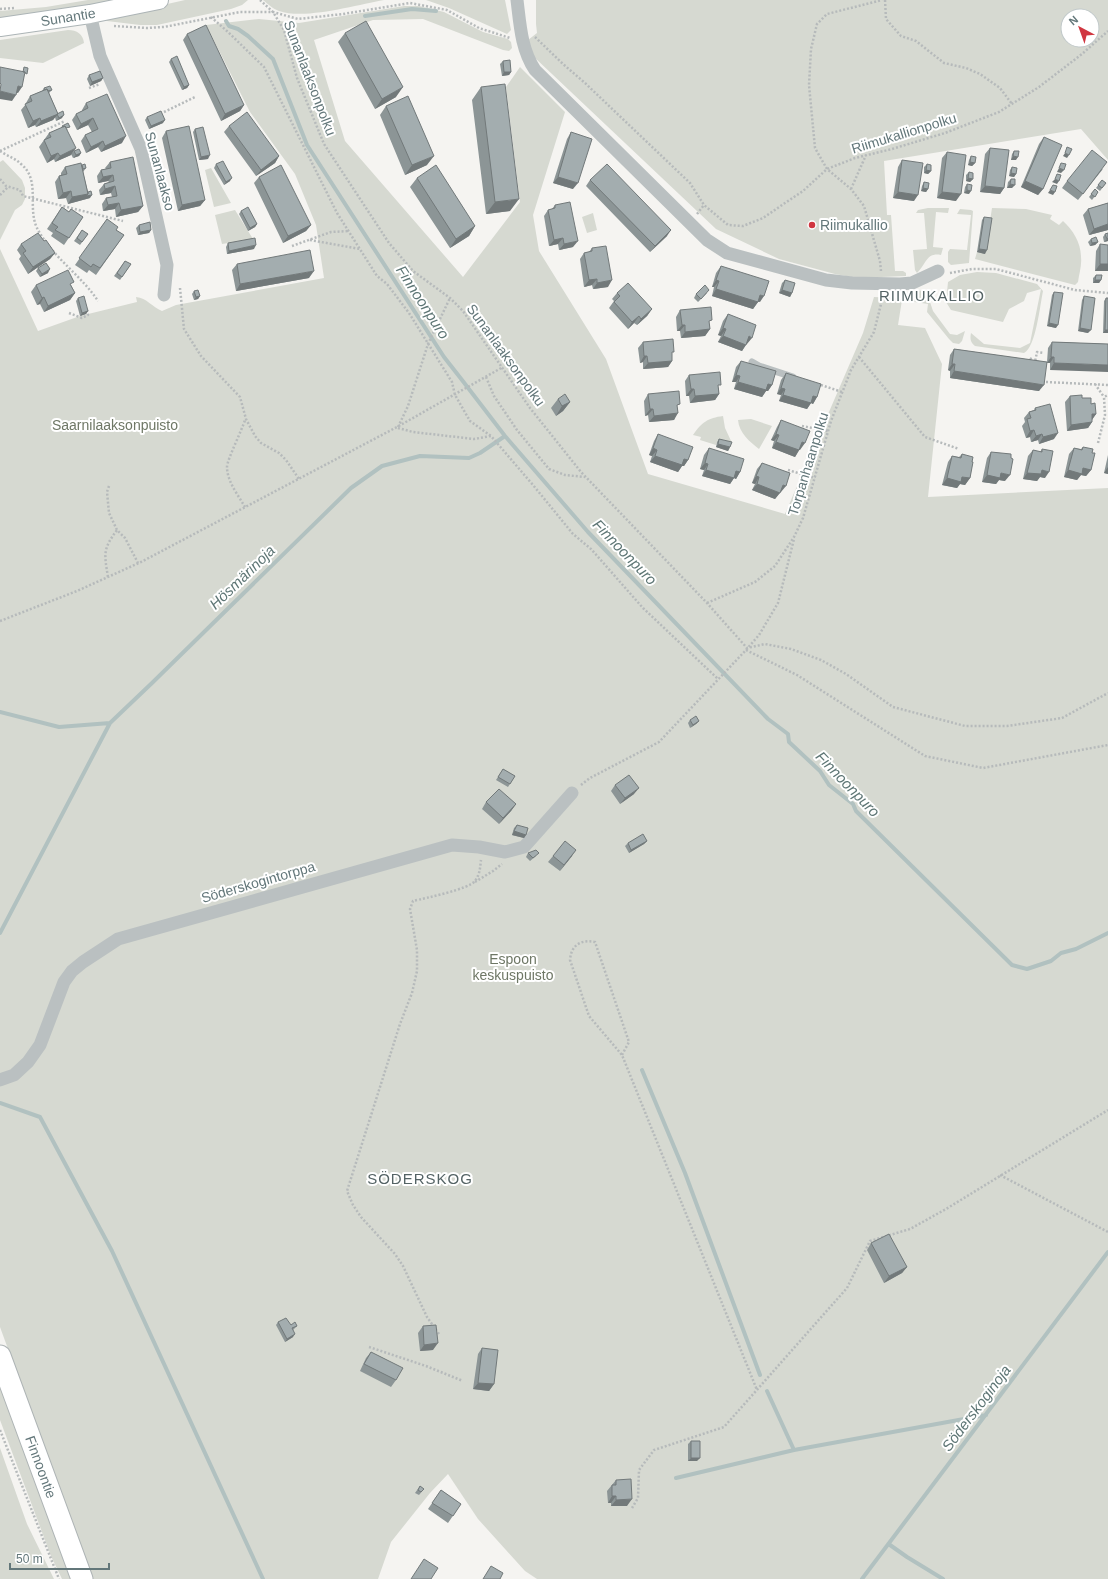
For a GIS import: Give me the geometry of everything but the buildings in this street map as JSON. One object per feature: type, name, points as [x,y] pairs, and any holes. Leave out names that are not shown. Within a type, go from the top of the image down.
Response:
[{"type":"main road","name":"Finnoontie","points":[[0,1356],[82,1579]]},
{"type":"street","name":"Sunantie","points":[[0,27],[47,21],[91,21],[159,0]]},
{"type":"street","points":[[517,0],[522,38],[529,62],[535,70],[707,240],[727,253],[826,280],[883,288],[912,283],[938,271]]},
{"type":"street","name":"Sunanlaakso","points":[[91,21],[100,56],[141,149],[167,265],[164,295]]},
{"type":"street","points":[[518,849],[524,847],[572,793]]},
{"type":"street","name":"Söderskogintorppa","points":[[0,1080],[14,1074],[28,1062],[40,1045],[64,982],[72,971],[118,939],[452,845],[505,852],[518,849]]},
{"type":"lane","points":[[752,362],[759,366],[821,385]]},
{"type":"path","name":"Sunanlaaksonpolku","points":[[260,0],[273,12],[284,30],[297,78],[324,144],[389,243],[413,271],[464,310],[530,408],[586,477],[707,603],[747,649]]},
{"type":"path","points":[[883,288],[880,261],[864,206],[851,189],[828,169],[815,148],[809,85],[811,49],[817,24],[827,14],[883,0],[886,19],[901,36],[916,41],[944,63],[966,68],[980,74],[1000,88],[1012,104]]},
{"type":"path","points":[[91,21],[105,25],[146,28],[164,27],[240,12],[273,12],[298,18],[343,14],[410,2],[447,10],[480,28],[515,40]]},
{"type":"path","points":[[210,17],[228,32],[264,67],[337,213],[377,276],[387,284],[428,344],[452,382],[455,395],[470,421],[491,436],[497,445],[533,484],[573,534],[591,549],[643,608],[718,679]]},
{"type":"path","name":"Riimukallionpolku","points":[[532,35],[539,39],[559,60],[690,183],[704,205],[728,225],[743,226],[763,218],[797,195],[828,169],[866,155],[944,133],[999,112],[1039,88],[1108,31]]},
{"type":"path","points":[[90,88],[102,82]]},
{"type":"path","points":[[164,112],[195,97]]},
{"type":"path","points":[[0,151],[65,121]]},
{"type":"path","points":[[0,151],[15,159],[27,170],[33,184],[34,218],[39,232],[66,266],[91,291],[98,301]]},
{"type":"path","points":[[851,189],[866,155]]},
{"type":"path","points":[[0,179],[8,187],[18,189],[23,196],[123,221]]},
{"type":"path","points":[[0,195],[8,187]]},
{"type":"path","points":[[292,246],[331,232],[349,231]]},
{"type":"path","points":[[309,240],[361,249]]},
{"type":"path","points":[[938,271],[950,273],[972,269],[996,269],[1075,290],[1108,293]]},
{"type":"path","points":[[180,288],[184,329],[201,356],[240,396],[248,426],[261,443],[279,453],[286,460],[299,479]]},
{"type":"path","name":"Torpanhaanpolku","points":[[707,603],[755,582],[775,566],[794,537],[803,518],[828,431],[842,392],[851,370],[874,332],[883,288]]},
{"type":"path","points":[[398,427],[408,406],[428,344],[450,298]]},
{"type":"path","points":[[69,312],[76,316],[85,317],[88,314],[86,304]]},
{"type":"path","points":[[1030,358],[1036,362],[1038,352],[1044,353]]},
{"type":"path","points":[[859,357],[925,437],[959,449]]},
{"type":"path","points":[[0,621],[77,591],[138,563],[398,427],[502,367]]},
{"type":"path","points":[[486,377],[494,396],[517,430],[549,469],[565,475],[586,477]]},
{"type":"path","points":[[1046,382],[1108,385]]},
{"type":"path","points":[[1095,384],[1104,397],[1106,412],[1098,443]]},
{"type":"path","points":[[821,385],[842,392]]},
{"type":"path","points":[[1104,397],[1108,396]]},
{"type":"path","points":[[245,507],[228,476],[227,465],[242,432],[246,419]]},
{"type":"path","points":[[802,426],[828,431]]},
{"type":"path","points":[[398,427],[413,432],[474,439],[491,436]]},
{"type":"path","points":[[788,470],[815,478]]},
{"type":"path","points":[[109,486],[107,492],[107,503],[109,513],[117,530],[125,538],[138,563]]},
{"type":"path","points":[[108,577],[105,552],[108,543],[117,530]]},
{"type":"path","points":[[572,793],[590,778],[659,742],[747,649],[758,635],[778,603],[794,537]]},
{"type":"path","points":[[747,649],[765,644],[790,649],[821,660],[846,674],[893,707],[965,726],[1007,726],[1062,718],[1108,693]]},
{"type":"path","points":[[747,649],[797,675],[925,756],[983,768],[1108,745]]},
{"type":"path","points":[[474,882],[480,874],[482,848]]},
{"type":"path","points":[[439,1334],[427,1317],[403,1266],[395,1254],[361,1216],[353,1205],[347,1191],[400,1024],[412,993],[417,971],[417,950],[410,909],[413,901],[463,888],[493,871],[518,849]]},
{"type":"path","points":[[622,1055],[630,1042],[595,942],[588,941],[575,946],[571,951],[570,960],[589,1016],[622,1055],[757,1390]]},
{"type":"path","points":[[632,1508],[638,1498],[639,1470],[654,1450],[724,1427],[847,1288],[864,1250],[870,1241],[910,1229],[946,1209],[1108,1110]]},
{"type":"path","points":[[1000,1175],[1108,1232]]},
{"type":"path","points":[[369,1347],[426,1366],[463,1381]]},
{"type":"path","points":[[0,1430],[59,1579]]},
{"type":"green space","points":[[88,0],[124,0],[0,19],[0,11],[46,7]]},
{"type":"green space","points":[[185,0],[248,0],[242,5],[231,9],[157,25],[140,25],[107,21],[104,19],[110,17]]},
{"type":"green space","points":[[263,0],[384,0],[331,11],[302,14],[279,11]]},
{"type":"green space","points":[[426,0],[505,0],[511,30],[507,34],[449,8]]},
{"type":"green space","points":[[536,0],[1108,0],[1108,160],[1081,129],[884,161],[887,215],[891,215],[895,271],[903,271],[906,273],[906,276],[857,278],[835,274],[779,259],[716,229],[534,57],[528,40],[537,33]]},
{"type":"green space","name":"Espoon keskuspuisto","points":[[404,6],[419,6],[444,12],[483,32],[508,39],[511,42],[512,48],[509,51],[503,50],[423,19],[373,20],[314,40],[345,141],[463,277],[520,202],[506,87],[520,67],[565,112],[533,215],[539,251],[606,359],[648,474],[785,514],[863,333],[874,297],[897,298],[902,300],[898,325],[925,328],[942,364],[928,497],[1108,488],[1108,1579],[537,1579],[525,1571],[478,1519],[448,1474],[430,1493],[391,1542],[378,1579],[92,1579],[0,1327],[0,249],[38,331],[80,316],[137,302],[136,297],[143,299],[162,311],[176,305],[324,278],[316,225],[295,174],[250,112],[206,25],[259,19],[299,23]]},
{"type":"green space","points":[[68,30],[79,33],[84,43],[43,63],[0,58],[0,40]]},
{"type":"green space","points":[[3,160],[22,180],[25,188],[25,199],[22,205],[15,210],[0,240],[0,162]]},
{"type":"green space","points":[[211,168],[231,203],[214,207],[205,170]]},
{"type":"green space","points":[[928,208],[949,208],[948,213],[936,212],[933,247],[943,248],[941,255],[932,255],[929,257],[917,273],[915,270],[913,250],[927,249],[924,213],[916,213],[918,210]]},
{"type":"green space","points":[[992,208],[1026,209],[1052,215],[1050,219],[1059,225],[1063,221],[1070,228],[1080,247],[1081,263],[1078,282],[1075,285],[975,259],[977,252],[985,253]]},
{"type":"green space","points":[[960,209],[973,211],[969,263],[951,265],[948,262],[948,252],[950,249],[967,250],[971,215],[957,214]]},
{"type":"green space","points":[[235,210],[253,239],[222,244],[215,215]]},
{"type":"green space","points":[[593,213],[597,230],[587,233],[582,217]]},
{"type":"green space","points":[[977,272],[996,273],[1037,284],[1043,291],[1032,343],[1024,353],[975,346],[970,337],[971,333],[984,344],[1020,348],[1030,343],[1041,289],[1027,293],[1024,301],[1009,309],[1003,322],[951,310],[946,302],[948,282],[960,275]]},
{"type":"green space","points":[[926,290],[933,311],[950,334],[957,335],[965,331],[962,341],[959,344],[953,343],[949,339],[927,312],[928,304],[908,301],[906,297],[910,292]]},
{"type":"green space","points":[[723,416],[725,428],[732,443],[730,445],[717,442],[716,445],[700,440],[701,437],[693,435],[706,421]]},
{"type":"green space","points":[[751,419],[772,426],[759,449],[740,429],[738,420]]},
{"type":"green space","points":[[0,1374],[31,1456],[61,1554],[73,1579],[62,1579],[51,1556],[0,1420]]},
{"type":"green space","points":[[0,1448],[27,1524],[54,1579],[0,1579]]},
{"type":"waterway","points":[[365,16],[412,9],[436,11]]},
{"type":"waterway","name":"Finnoonpuro","points":[[226,21],[229,26],[238,29],[248,36],[273,59],[307,145],[444,357],[505,436],[588,532],[768,719],[788,734],[789,742],[820,771],[829,785],[853,804],[856,811],[1012,965],[1027,969],[1051,961],[1061,953],[1076,949],[1108,933]]},
{"type":"waterway","name":"Hösmärinoja","points":[[0,712],[59,727],[110,723],[351,488],[382,466],[420,456],[469,458],[480,453],[505,436]]},
{"type":"waterway","points":[[0,933],[110,723]]},
{"type":"waterway","points":[[642,1070],[685,1173],[760,1375]]},
{"type":"waterway","points":[[0,1103],[40,1117],[112,1251],[263,1579]]},
{"type":"waterway","name":"Söderskoginoja","points":[[862,1579],[1108,1252]]},
{"type":"waterway","points":[[767,1391],[794,1450],[986,1415]]},
{"type":"waterway","points":[[676,1478],[794,1450]]},
{"type":"waterway","points":[[890,1545],[943,1579]]},
{"type":"place","name":"Riimukallio","points":[[812,225]]},
{"type":"district","name":"RIIMUKALLIO","points":[[932,295]]},
{"type":"district","name":"SÖDERSKOG","points":[[420,1178]]},
{"type":"park label","name":"Saarnilaaksonpuisto","points":[[115,425]]}]
